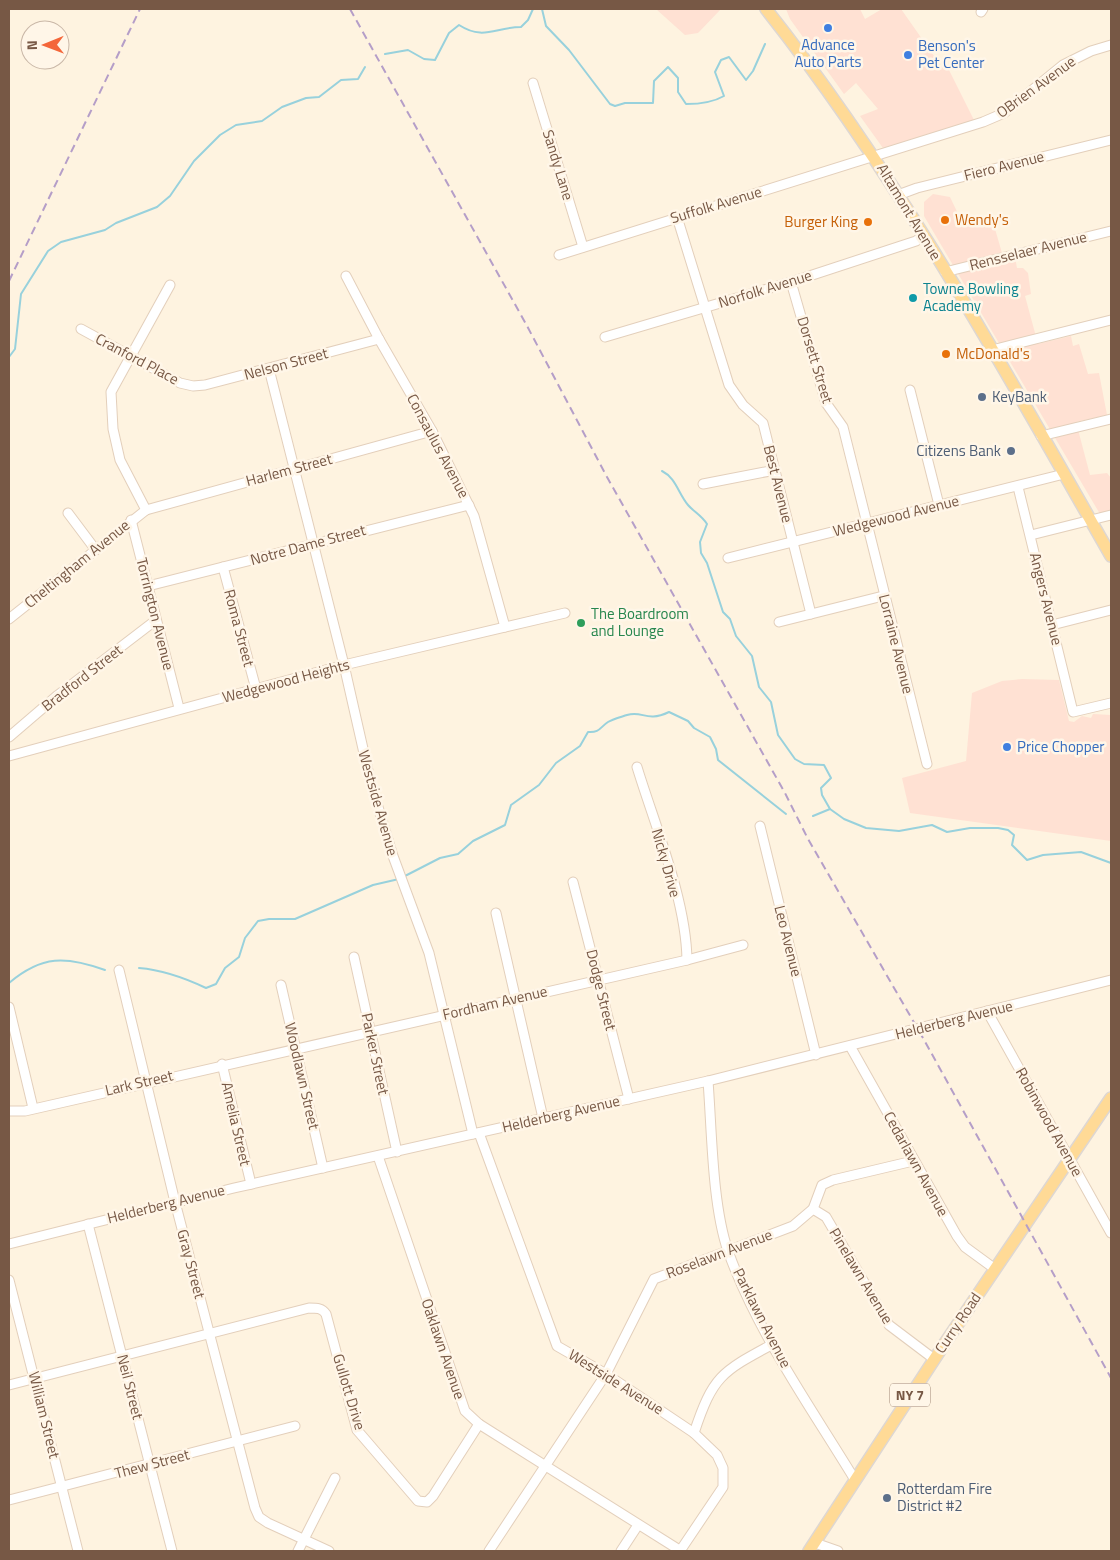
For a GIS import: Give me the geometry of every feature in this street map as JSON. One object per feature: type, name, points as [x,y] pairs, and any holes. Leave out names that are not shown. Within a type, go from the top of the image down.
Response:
[{"type":"main road","name":"Altamont Avenue","points":[[766,9],[823,82],[874,156],[992,350],[1111,556]]},
{"type":"main road","name":"Curry Road","points":[[812,1547],[934,1358],[1111,1098]]},
{"type":"street","name":"OBrien Avenue","points":[[874,156],[983,122],[1004,113],[1063,65],[1092,51],[1111,45]]},
{"type":"street","name":"Sandy Lane","points":[[533,82],[584,247]]},
{"type":"street","name":"Fiero Avenue","points":[[898,195],[917,188],[1111,140]]},
{"type":"street","name":"Suffolk Avenue","points":[[559,255],[874,156]]},
{"type":"street","name":"Best Avenue","points":[[677,217],[729,385],[743,405],[763,423],[811,614]]},
{"type":"street","name":"Rensselaer Avenue","points":[[945,272],[1111,231]]},
{"type":"street","name":"Norfolk Avenue","points":[[605,337],[791,282],[916,241],[923,236]]},
{"type":"street","name":"Consaulus Avenue","points":[[346,276],[379,339],[432,431],[469,505],[481,535],[505,627]]},
{"type":"street","name":"Dorsett Street","points":[[791,282],[826,403],[843,427],[867,523]]},
{"type":"street","points":[[146,510],[120,460],[113,429],[111,392],[170,286]]},
{"type":"street","points":[[992,350],[1111,320]]},
{"type":"street","name":"Cranford Place","points":[[81,329],[180,383],[193,386]]},
{"type":"street","name":"Nelson Street","points":[[193,386],[268,369],[379,339]]},
{"type":"street","name":"Westside Avenue","points":[[268,369],[314,544],[371,784],[401,878],[429,952],[476,1133],[557,1346],[606,1374],[694,1433],[717,1455],[723,1468],[723,1487],[681,1551]]},
{"type":"street","points":[[910,390],[939,505]]},
{"type":"street","points":[[1042,436],[1111,419]]},
{"type":"street","name":"Harlem Street","points":[[146,510],[432,431]]},
{"type":"street","points":[[703,484],[775,470]]},
{"type":"street","name":"Wedgewood Avenue","points":[[728,558],[1064,474]]},
{"type":"street","name":"Angers Avenue","points":[[1018,487],[1073,712],[1111,703]]},
{"type":"street","name":"Notre Dame Street","points":[[148,586],[469,505]]},
{"type":"street","name":"Cheltingham Avenue","points":[[9,620],[131,520],[146,510]]},
{"type":"street","points":[[68,513],[95,549]]},
{"type":"street","points":[[1030,534],[1111,515]]},
{"type":"street","name":"Torrington Avenue","points":[[131,520],[179,708]]},
{"type":"street","name":"Lorraine Avenue","points":[[867,523],[883,596],[926,764]]},
{"type":"street","name":"Roma Street","points":[[223,566],[256,689]]},
{"type":"street","points":[[779,622],[883,596]]},
{"type":"street","points":[[1052,625],[1111,610]]},
{"type":"street","name":"Wedgewood Heights","points":[[9,756],[179,708],[344,665],[565,613]]},
{"type":"street","name":"Bradford Street","points":[[9,737],[58,695],[156,620]]},
{"type":"street","name":"Nicky Drive","points":[[637,767],[674,885],[687,938],[687,960]]},
{"type":"street","name":"Leo Avenue","points":[[760,826],[816,1055]]},
{"type":"street","name":"Dodge Street","points":[[573,882],[629,1099]]},
{"type":"street","points":[[496,913],[543,1118]]},
{"type":"street","name":"Fordham Avenue","points":[[246,1059],[687,960],[743,945]]},
{"type":"street","name":"Parker Street","points":[[354,957],[397,1152]]},
{"type":"street","name":"Gray Street","points":[[119,970],[175,1202],[237,1442],[259,1517],[329,1551]]},
{"type":"street","name":"Helderberg Avenue","points":[[9,1244],[251,1184],[708,1081],[1111,980]]},
{"type":"street","name":"Woodlawn Street","points":[[281,985],[323,1168]]},
{"type":"street","points":[[9,1007],[33,1108]]},
{"type":"street","name":"Robinwood Avenue","points":[[987,1012],[1111,1233]]},
{"type":"street","name":"Cedarlawn Avenue","points":[[850,1046],[913,1161],[957,1236],[965,1247],[995,1269]]},
{"type":"street","name":"Lark Street","points":[[9,1111],[33,1108],[246,1059]]},
{"type":"street","name":"Amelia Street","points":[[222,1064],[251,1184]]},
{"type":"street","name":"Parklawn Avenue","points":[[708,1081],[719,1215],[728,1250],[745,1292],[773,1344],[855,1480]]},
{"type":"street","name":"Oaklawn Avenue","points":[[378,1156],[455,1387],[465,1411],[479,1424],[681,1551]]},
{"type":"street","name":"Roselawn Avenue","points":[[489,1551],[606,1374],[654,1279],[793,1226],[813,1209],[822,1185],[833,1180],[913,1161]]},
{"type":"street","name":"Pinelawn Avenue","points":[[813,1209],[826,1217],[889,1325],[934,1358]]},
{"type":"street","name":"Neil Street","points":[[88,1224],[172,1551]]},
{"type":"street","name":"William Street","points":[[9,1280],[78,1551]]},
{"type":"street","name":"Gullott Drive","points":[[209,1333],[309,1308],[323,1310],[357,1430],[418,1501],[427,1502],[433,1496],[479,1424]]},
{"type":"street","points":[[9,1385],[209,1333]]},
{"type":"street","points":[[694,1433],[716,1382],[735,1364],[773,1344]]},
{"type":"street","name":"Thew Street","points":[[9,1500],[295,1426]]},
{"type":"street","points":[[298,1551],[335,1478]]},
{"type":"street","points":[[621,1551],[638,1525]]},
{"type":"street","points":[[812,1547],[838,1551]]},
{"type":"shaded area","points":[[656,9],[721,9],[698,33],[685,35]]},
{"type":"shaded area","points":[[786,9],[860,9],[865,19],[882,9],[901,9],[941,66],[948,68],[975,122],[883,148],[860,116],[878,109],[856,83],[844,94],[790,19]]},
{"type":"shaded area","points":[[933,194],[950,197],[962,222],[991,215],[1004,260],[1015,257],[1017,268],[1023,268],[1028,273],[1031,294],[1025,296],[1038,344],[1071,336],[1073,346],[1079,344],[1088,374],[1099,373],[1107,415],[1076,422],[1090,475],[1107,473],[1111,478],[1111,511],[1100,514],[924,216],[924,202]]},
{"type":"shaded area","points":[[1022,679],[1059,680],[1069,721],[1074,722],[1082,716],[1091,718],[1093,714],[1111,715],[1111,841],[910,813],[902,778],[966,761],[972,693],[1002,681]]},
{"type":"waterway","points":[[385,54],[408,50],[424,59],[435,60],[449,33],[459,25],[468,30],[483,33],[521,27],[528,20],[533,9]]},
{"type":"waterway","points":[[542,9],[546,26],[569,50],[610,104],[615,106],[625,103],[653,103],[654,81],[668,67],[678,78],[678,92],[686,104],[705,103],[715,100],[724,96],[715,72],[721,60],[729,57],[746,80],[753,71],[765,44]]},
{"type":"waterway","points":[[9,357],[15,349],[21,294],[48,251],[61,242],[105,230],[116,223],[157,207],[170,196],[194,161],[220,135],[236,125],[262,121],[282,107],[306,98],[319,97],[341,80],[358,79],[365,67]]},
{"type":"waterway","points":[[662,471],[671,478],[688,505],[707,524],[700,542],[701,553],[707,563],[723,612],[730,619],[736,636],[752,656],[759,687],[771,702],[778,735],[795,759],[804,764],[824,765],[831,778],[821,788],[822,795],[830,809]]},
{"type":"waterway","points":[[403,877],[440,858],[458,854],[473,841],[505,825],[511,805],[539,785],[556,763],[580,746],[588,732],[597,731],[610,721],[632,714],[655,716],[669,712],[688,721],[694,728],[710,737],[716,749],[718,760],[786,814]]},
{"type":"waterway","points":[[813,816],[830,809],[844,819],[866,828],[899,831],[932,825],[947,832],[970,828],[998,828],[1008,830],[1014,835],[1012,845],[1027,860],[1043,855],[1081,852],[1111,863]]},
{"type":"waterway","points":[[139,968],[174,975],[206,988],[216,984],[225,968],[239,957],[245,938],[258,921],[295,919],[373,885],[399,879]]},
{"type":"waterway","points":[[9,983],[32,967],[55,961],[78,962],[105,970]]},
{"type":"railway","points":[[9,281],[140,9]]},
{"type":"railway","points":[[350,9],[526,324],[607,477],[785,793],[808,839],[923,1038],[1111,1378]]},
{"type":"place","name":"Advance Auto Parts","points":[[828,28]]},
{"type":"place","name":"Benson's Pet Center","points":[[908,55]]},
{"type":"place","name":"Wendy's","points":[[945,220]]},
{"type":"place","name":"Burger King","points":[[868,222]]},
{"type":"place","name":"Towne Bowling Academy","points":[[913,298]]},
{"type":"place","name":"McDonald's","points":[[946,354]]},
{"type":"place","name":"KeyBank","points":[[982,397]]},
{"type":"place","name":"Citizens Bank","points":[[1011,451]]},
{"type":"place","name":"The Boardroom and Lounge","points":[[581,623]]},
{"type":"place","name":"Price Chopper","points":[[1007,747]]},
{"type":"place","name":"Rotterdam Fire District #2","points":[[887,1498]]}]
